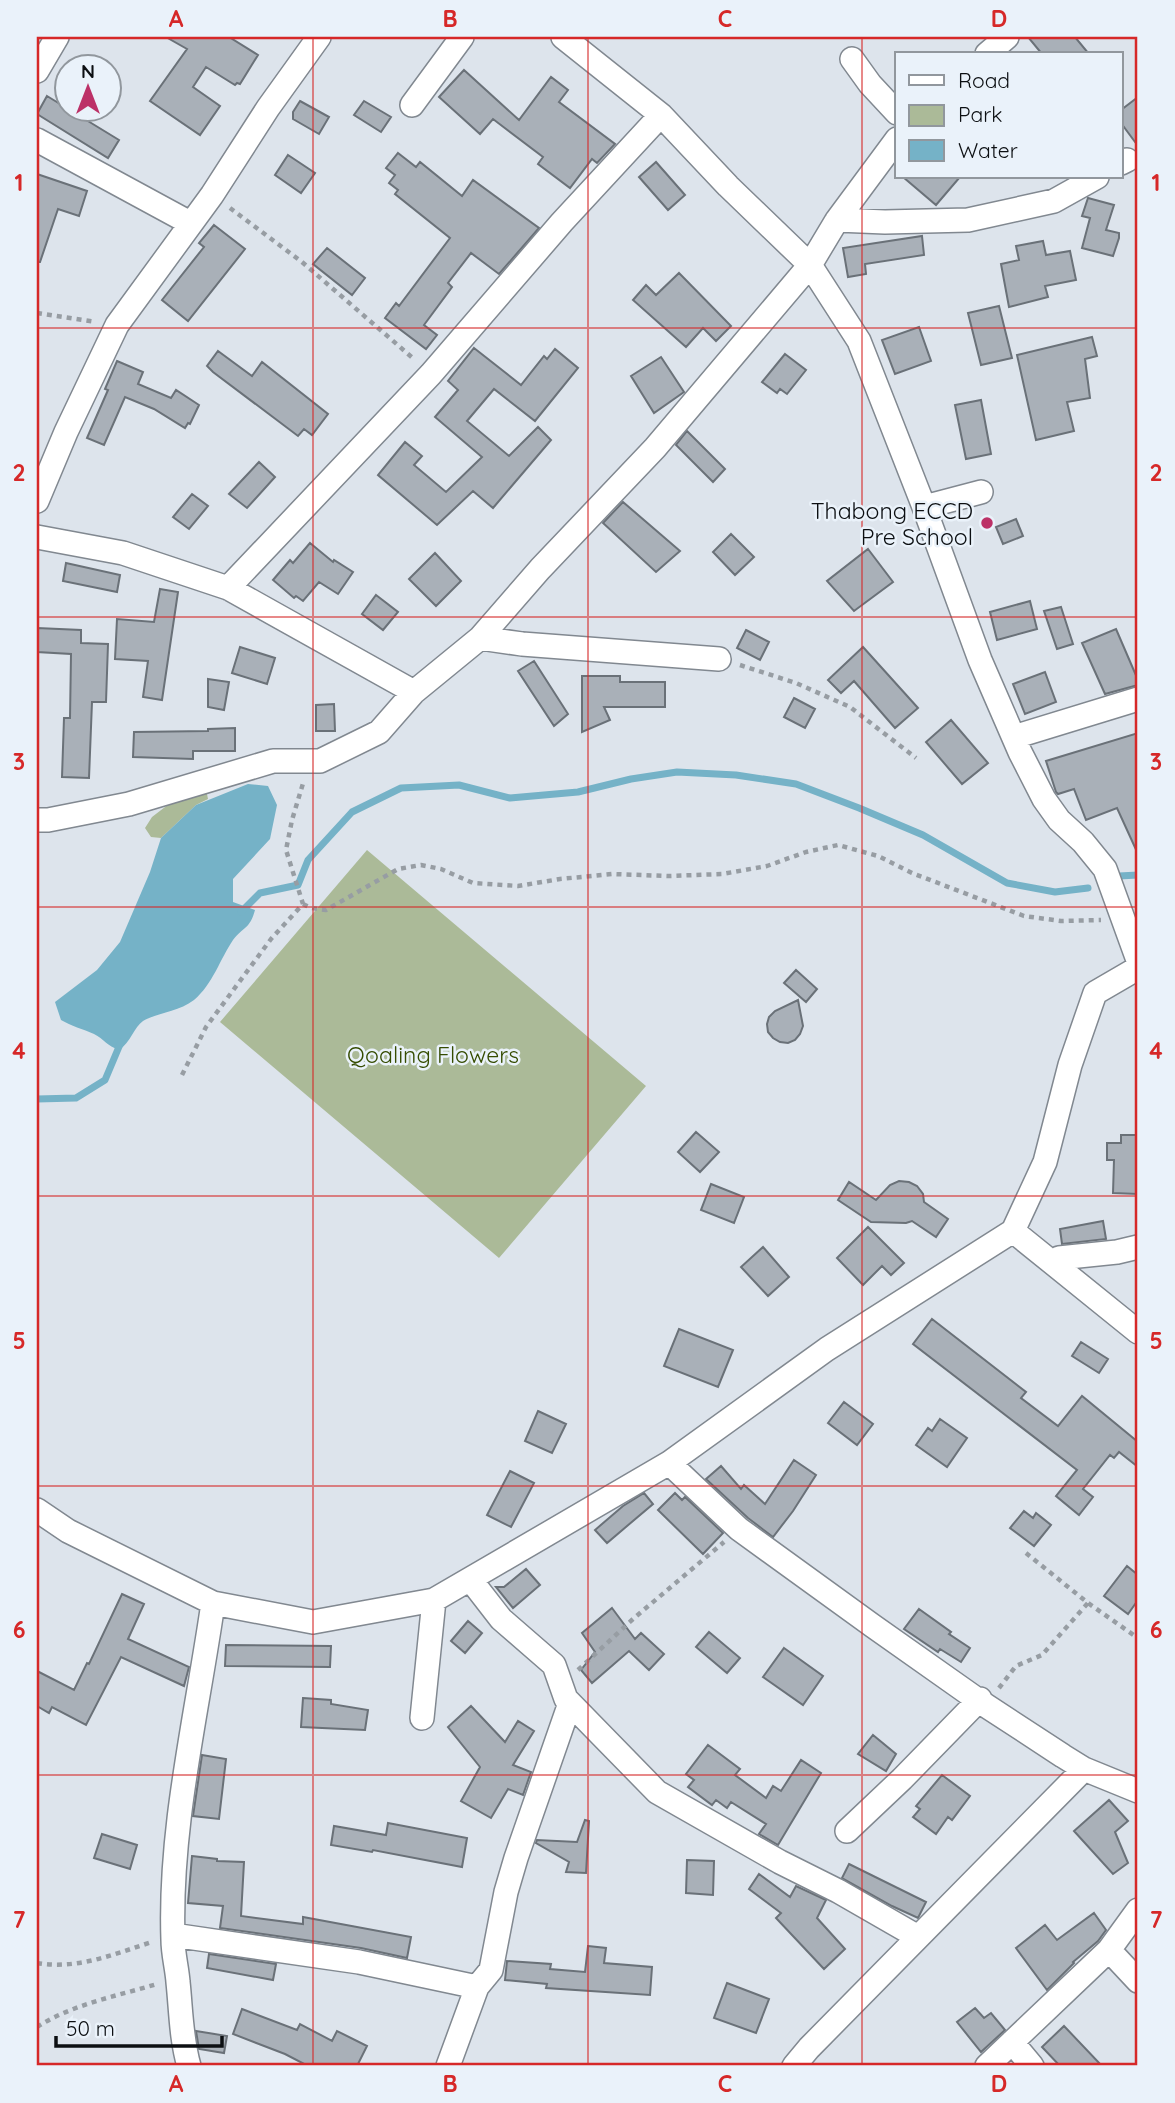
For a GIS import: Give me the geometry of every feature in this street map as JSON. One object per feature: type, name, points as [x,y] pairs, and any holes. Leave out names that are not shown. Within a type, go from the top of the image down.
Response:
[{"type":"street","points":[[37,71],[57,37]]},
{"type":"street","points":[[37,501],[66,432],[117,325],[212,195],[268,108],[319,37]]},
{"type":"street","points":[[412,105],[461,37]]},
{"type":"street","points":[[989,52],[1007,37]]},
{"type":"street","points":[[578,41],[662,115],[728,186],[810,265],[859,341],[924,507],[979,660],[1044,799],[1059,820],[1083,842],[1105,869],[1138,960]]},
{"type":"street","points":[[852,60],[895,111]]},
{"type":"street","points":[[228,587],[431,374],[562,222],[662,115]]},
{"type":"street","points":[[37,140],[190,223]]},
{"type":"street","points":[[37,820],[129,804],[273,761],[320,761],[379,732],[414,692],[480,638],[540,569],[655,448],[810,265],[837,220],[895,142]]},
{"type":"street","points":[[837,220],[968,220],[1054,201],[1095,178]]},
{"type":"street","points":[[924,507],[981,492]]},
{"type":"street","points":[[37,537],[123,553],[228,587],[414,692]]},
{"type":"street","points":[[480,638],[522,644],[719,659]]},
{"type":"street","points":[[1014,737],[1138,699]]},
{"type":"street","points":[[39,1519],[213,1603],[313,1622],[434,1600],[668,1463],[827,1349],[1013,1231],[1045,1162],[1070,1065],[1095,993],[1138,968]]},
{"type":"street","points":[[1013,1231],[1138,1332]]},
{"type":"street","points":[[1059,1267],[1059,1258],[1138,1247]]},
{"type":"street","points":[[668,1463],[739,1529],[873,1626],[1084,1769],[1138,1791]]},
{"type":"street","points":[[470,1579],[501,1619],[554,1665],[566,1696],[657,1792],[918,1937]]},
{"type":"street","points":[[422,1718],[434,1600]]},
{"type":"street","points":[[189,2066],[184,2049],[173,1935],[173,1873],[187,1759],[213,1603]]},
{"type":"street","points":[[448,2066],[477,1987],[491,1970],[506,1892],[566,1696]]},
{"type":"street","points":[[848,1831],[982,1702]]},
{"type":"street","points":[[794,2066],[1084,1769]]},
{"type":"street","points":[[987,2066],[1109,1950],[1138,1910]]},
{"type":"street","points":[[173,1935],[359,1962],[477,1987]]},
{"type":"street","points":[[1109,1950],[1138,1981]]},
{"type":"street","points":[[1012,2042],[1032,2066]]},
{"type":"path","points":[[212,195],[302,261],[431,374]]},
{"type":"path","points":[[37,313],[117,325]]},
{"type":"path","points":[[719,659],[796,683],[850,708],[916,758]]},
{"type":"path","points":[[320,761],[304,778],[286,850],[303,904],[311,908],[326,909],[398,869],[421,865],[441,869],[472,883],[518,886],[612,874],[722,874],[766,866],[806,852],[838,845],[878,856],[912,873],[1024,916],[1061,921],[1124,918]]},
{"type":"path","points":[[182,1075],[205,1027],[271,939],[303,904]]},
{"type":"path","points":[[566,1696],[582,1668],[633,1619],[739,1529]]},
{"type":"path","points":[[1026,1553],[1088,1603],[1135,1636]]},
{"type":"path","points":[[982,1702],[1017,1666],[1042,1655],[1088,1603]]},
{"type":"path","points":[[37,1963],[76,1965],[173,1935]]},
{"type":"path","points":[[37,2027],[54,2016],[85,2004],[178,1978]]},
{"type":"green space","points":[[206,789],[208,799],[196,805],[161,838],[151,837],[145,828],[152,817],[182,794]]},
{"type":"green space","name":"Qoaling Flowers","points":[[367,850],[646,1086],[499,1258],[220,1022]]},
{"type":"water","points":[[248,784],[268,786],[277,805],[270,839],[233,879],[233,902],[255,910],[248,924],[233,940],[201,994],[188,1004],[143,1021],[119,1050],[94,1034],[61,1020],[55,1002],[97,970],[120,942],[150,872],[161,838],[196,805]]},
{"type":"building","points":[[166,37],[229,37],[258,55],[240,84],[235,85],[206,67],[193,87],[220,106],[200,135],[150,101],[187,49]]},
{"type":"building","points":[[1028,37],[1075,37],[1087,52],[1040,52]]},
{"type":"building","points":[[464,70],[519,120],[551,77],[568,90],[559,102],[615,144],[597,163],[592,159],[570,188],[538,164],[543,157],[493,119],[480,134],[439,97]]},
{"type":"building","points":[[47,96],[52,99],[52,122],[90,122],[119,140],[108,158],[37,114]]},
{"type":"building","points":[[1138,97],[1138,146],[1122,124],[1122,109]]},
{"type":"building","points":[[300,101],[329,117],[319,134],[293,119],[293,112]]},
{"type":"building","points":[[364,101],[391,117],[381,132],[354,115]]},
{"type":"building","points":[[398,153],[416,167],[420,162],[462,196],[473,180],[539,228],[499,274],[471,253],[448,283],[452,287],[424,325],[437,335],[426,349],[385,318],[396,303],[399,306],[450,238],[395,194],[398,190],[389,183],[395,175],[386,168]]},
{"type":"building","points":[[288,155],[315,173],[301,193],[275,175]]},
{"type":"building","points":[[656,162],[685,195],[668,210],[639,177]]},
{"type":"building","points":[[37,174],[87,191],[79,216],[58,209],[40,262],[37,262]]},
{"type":"building","points":[[904,178],[959,178],[936,205]]},
{"type":"building","points":[[1088,198],[1114,205],[1106,230],[1119,233],[1113,256],[1082,248],[1090,218],[1082,216]]},
{"type":"building","points":[[214,225],[245,249],[188,321],[162,300],[204,247],[199,243]]},
{"type":"building","points":[[922,236],[924,255],[865,264],[866,274],[848,277],[843,248]]},
{"type":"building","points":[[1043,241],[1046,255],[1070,251],[1076,280],[1045,286],[1048,297],[1009,307],[1001,264],[1019,260],[1016,246]]},
{"type":"building","points":[[327,248],[365,278],[352,295],[313,264]]},
{"type":"building","points":[[679,273],[731,326],[716,341],[703,328],[686,347],[633,300],[646,285],[656,295]]},
{"type":"building","points":[[999,306],[1012,358],[981,365],[968,313]]},
{"type":"building","points":[[919,327],[931,361],[895,374],[882,340]]},
{"type":"building","points":[[1092,337],[1097,356],[1085,359],[1090,398],[1067,402],[1074,431],[1036,440],[1017,355]]},
{"type":"building","points":[[474,348],[521,385],[544,356],[547,359],[555,349],[578,368],[535,421],[494,389],[467,421],[509,456],[538,427],[551,440],[493,508],[473,491],[437,525],[378,475],[405,442],[422,456],[414,465],[446,492],[482,457],[435,417],[458,390],[448,381]]},
{"type":"building","points":[[218,351],[252,376],[262,362],[328,414],[312,435],[304,429],[298,436],[207,366]]},
{"type":"building","points":[[785,354],[806,370],[787,394],[780,389],[777,393],[762,382]]},
{"type":"building","points":[[661,357],[684,392],[654,413],[631,376]]},
{"type":"building","points":[[117,361],[143,372],[138,384],[171,398],[176,390],[199,405],[190,424],[185,428],[154,409],[125,397],[104,445],[87,438],[108,390],[105,389]]},
{"type":"building","points":[[981,400],[991,454],[966,459],[955,405]]},
{"type":"building","points":[[687,431],[725,469],[713,482],[676,445]]},
{"type":"building","points":[[259,462],[275,477],[247,508],[229,494]]},
{"type":"building","points":[[192,494],[208,506],[189,529],[173,517]]},
{"type":"building","points":[[623,502],[680,551],[656,572],[603,523]]},
{"type":"building","points":[[1016,519],[1023,536],[1003,544],[996,527]]},
{"type":"building","points":[[731,534],[754,557],[735,575],[713,552]]},
{"type":"building","points":[[310,543],[333,562],[334,560],[353,572],[338,594],[319,582],[303,601],[296,596],[294,598],[273,580],[290,560],[293,563]]},
{"type":"building","points":[[868,549],[893,582],[854,611],[827,581]]},
{"type":"building","points":[[435,553],[461,581],[436,606],[409,579]]},
{"type":"building","points":[[66,563],[120,575],[117,592],[63,581]]},
{"type":"building","points":[[160,589],[178,592],[162,700],[143,697],[148,661],[115,659],[117,619],[154,622]]},
{"type":"building","points":[[376,595],[398,612],[383,630],[362,614]]},
{"type":"building","points":[[1030,601],[1037,629],[997,640],[990,612]]},
{"type":"building","points":[[1061,607],[1073,644],[1057,649],[1044,611]]},
{"type":"building","points":[[37,628],[81,630],[81,643],[108,644],[106,702],[92,702],[89,778],[62,777],[64,718],[70,718],[71,654],[37,652]]},
{"type":"building","points":[[1116,629],[1138,685],[1105,694],[1082,643]]},
{"type":"building","points":[[746,630],[769,642],[760,660],[737,648]]},
{"type":"building","points":[[240,647],[275,658],[267,684],[232,673]]},
{"type":"building","points":[[863,647],[918,708],[895,728],[854,681],[841,693],[828,680]]},
{"type":"building","points":[[534,661],[568,714],[554,726],[518,671]]},
{"type":"building","points":[[1045,672],[1056,702],[1025,714],[1013,684]]},
{"type":"building","points":[[582,676],[620,676],[620,682],[665,682],[665,707],[604,707],[610,720],[582,732]]},
{"type":"building","points":[[208,679],[229,682],[224,710],[208,707]]},
{"type":"building","points":[[794,698],[815,709],[805,728],[784,717]]},
{"type":"building","points":[[334,704],[335,731],[316,731],[316,705]]},
{"type":"building","points":[[951,720],[988,763],[962,784],[926,742]]},
{"type":"building","points":[[235,728],[235,751],[193,751],[193,759],[133,757],[134,732]]},
{"type":"building","points":[[1138,733],[1138,854],[1117,808],[1086,820],[1074,789],[1058,794],[1056,792],[1046,761]]},
{"type":"building","points":[[796,970],[817,989],[806,1002],[784,983]]},
{"type":"building","points":[[798,1000],[803,1026],[800,1034],[788,1043],[780,1042],[768,1032],[769,1017],[775,1011]]},
{"type":"building","points":[[696,1132],[719,1152],[700,1172],[678,1152]]},
{"type":"building","points":[[1121,1135],[1138,1135],[1138,1194],[1113,1193],[1114,1160],[1107,1160],[1107,1143],[1121,1143]]},
{"type":"building","points":[[899,1181],[917,1186],[923,1194],[924,1202],[948,1219],[936,1237],[912,1221],[871,1222],[838,1200],[849,1182],[876,1200],[890,1185]]},
{"type":"building","points":[[711,1184],[744,1197],[734,1223],[701,1210]]},
{"type":"building","points":[[1103,1221],[1106,1239],[1062,1244],[1060,1229]]},
{"type":"building","points":[[868,1227],[904,1263],[891,1275],[882,1266],[863,1285],[837,1258]]},
{"type":"building","points":[[763,1247],[789,1277],[768,1296],[741,1267]]},
{"type":"building","points":[[932,1319],[1026,1392],[1021,1398],[1058,1426],[1082,1396],[1138,1442],[1138,1467],[1119,1452],[1114,1458],[1110,1455],[1083,1489],[1093,1497],[1079,1515],[1056,1496],[1077,1470],[913,1344]]},
{"type":"building","points":[[679,1329],[733,1350],[718,1387],[664,1366]]},
{"type":"building","points":[[1081,1342],[1108,1359],[1099,1373],[1072,1356]]},
{"type":"building","points":[[844,1402],[873,1424],[857,1445],[828,1423]]},
{"type":"building","points":[[538,1411],[566,1424],[552,1453],[525,1441]]},
{"type":"building","points":[[940,1419],[967,1438],[947,1467],[916,1445],[928,1428],[932,1431]]},
{"type":"building","points":[[794,1460],[816,1475],[773,1537],[706,1479],[721,1466],[741,1489],[744,1485],[765,1504]]},
{"type":"building","points":[[510,1471],[534,1483],[511,1527],[487,1515]]},
{"type":"building","points":[[644,1493],[653,1504],[607,1543],[595,1530],[623,1506]]},
{"type":"building","points":[[675,1493],[682,1500],[685,1497],[723,1533],[703,1554],[658,1510]]},
{"type":"building","points":[[1024,1511],[1033,1518],[1036,1513],[1051,1525],[1034,1546],[1010,1528]]},
{"type":"building","points":[[1127,1566],[1138,1575],[1138,1600],[1128,1614],[1104,1596]]},
{"type":"building","points":[[526,1569],[540,1585],[513,1608],[496,1587],[504,1587]]},
{"type":"building","points":[[122,1594],[144,1604],[128,1639],[189,1667],[184,1686],[121,1657],[86,1725],[52,1707],[49,1713],[37,1706],[37,1671],[74,1690]]},
{"type":"building","points":[[612,1608],[635,1639],[641,1633],[664,1654],[649,1670],[629,1651],[592,1683],[581,1670],[595,1652],[582,1633]]},
{"type":"building","points":[[919,1609],[970,1648],[961,1662],[940,1649],[938,1652],[904,1629]]},
{"type":"building","points":[[468,1621],[482,1633],[465,1653],[451,1641]]},
{"type":"building","points":[[709,1632],[740,1658],[727,1673],[696,1647]]},
{"type":"building","points":[[226,1645],[331,1646],[330,1667],[225,1666]]},
{"type":"building","points":[[784,1648],[823,1676],[803,1705],[763,1677]]},
{"type":"building","points":[[303,1698],[331,1700],[331,1704],[368,1710],[365,1730],[301,1727]]},
{"type":"building","points":[[471,1706],[505,1742],[518,1721],[534,1731],[513,1765],[531,1772],[523,1795],[508,1789],[491,1818],[461,1801],[480,1767],[448,1727]]},
{"type":"building","points":[[873,1735],[896,1754],[886,1771],[858,1754]]},
{"type":"building","points":[[708,1745],[740,1769],[735,1775],[766,1798],[773,1786],[781,1791],[801,1760],[821,1773],[778,1845],[759,1834],[766,1824],[731,1802],[727,1808],[716,1800],[712,1805],[688,1787],[694,1780],[686,1774]]},
{"type":"building","points":[[202,1755],[226,1759],[219,1819],[193,1816]]},
{"type":"building","points":[[942,1775],[970,1796],[952,1820],[948,1817],[936,1834],[913,1817],[920,1809],[916,1806]]},
{"type":"building","points":[[1109,1800],[1128,1821],[1115,1832],[1128,1863],[1113,1874],[1074,1831]]},
{"type":"building","points":[[585,1820],[589,1821],[586,1873],[566,1872],[569,1862],[536,1843],[537,1840],[577,1842]]},
{"type":"building","points":[[388,1823],[467,1838],[462,1867],[331,1845],[334,1826],[386,1835]]},
{"type":"building","points":[[102,1834],[137,1845],[130,1869],[94,1858]]},
{"type":"building","points":[[192,1856],[217,1861],[244,1862],[241,1916],[303,1924],[303,1917],[411,1937],[407,1958],[361,1948],[220,1928],[223,1906],[188,1903]]},
{"type":"building","points":[[687,1860],[714,1861],[713,1895],[686,1893]]},
{"type":"building","points":[[849,1864],[926,1902],[918,1918],[842,1878]]},
{"type":"building","points":[[759,1874],[790,1897],[796,1886],[826,1900],[817,1918],[845,1949],[824,1969],[776,1918],[781,1913],[749,1889]]},
{"type":"building","points":[[1094,1913],[1106,1930],[1047,1990],[1016,1948],[1045,1925],[1057,1940]]},
{"type":"building","points":[[588,1946],[606,1948],[604,1963],[652,1967],[650,1995],[546,1988],[547,1984],[505,1980],[507,1961],[551,1964],[550,1969],[585,1972]]},
{"type":"building","points":[[209,1954],[276,1964],[273,1980],[207,1968]]},
{"type":"building","points":[[727,1983],[769,1999],[756,2033],[714,2018]]},
{"type":"building","points":[[975,2008],[984,2018],[991,2013],[1005,2030],[981,2052],[957,2022]]},
{"type":"building","points":[[242,2009],[297,2030],[300,2024],[332,2041],[337,2031],[367,2046],[357,2066],[308,2066],[233,2034]]},
{"type":"building","points":[[1064,2026],[1102,2066],[1060,2066],[1042,2047]]},
{"type":"building","points":[[196,2031],[227,2036],[224,2053],[199,2049]]},
{"type":"waterway","points":[[241,912],[260,893],[298,885],[308,860],[352,812],[401,788],[459,785],[510,798],[578,792],[631,779],[677,772],[736,775],[796,784],[923,835],[1007,883],[1055,892],[1088,888]]},
{"type":"waterway","points":[[1119,876],[1138,875]]},
{"type":"waterway","points":[[37,1099],[76,1098],[105,1080],[121,1042]]},
{"type":"place","name":"Thabong ECCD Pre School","points":[[987,523]]}]
